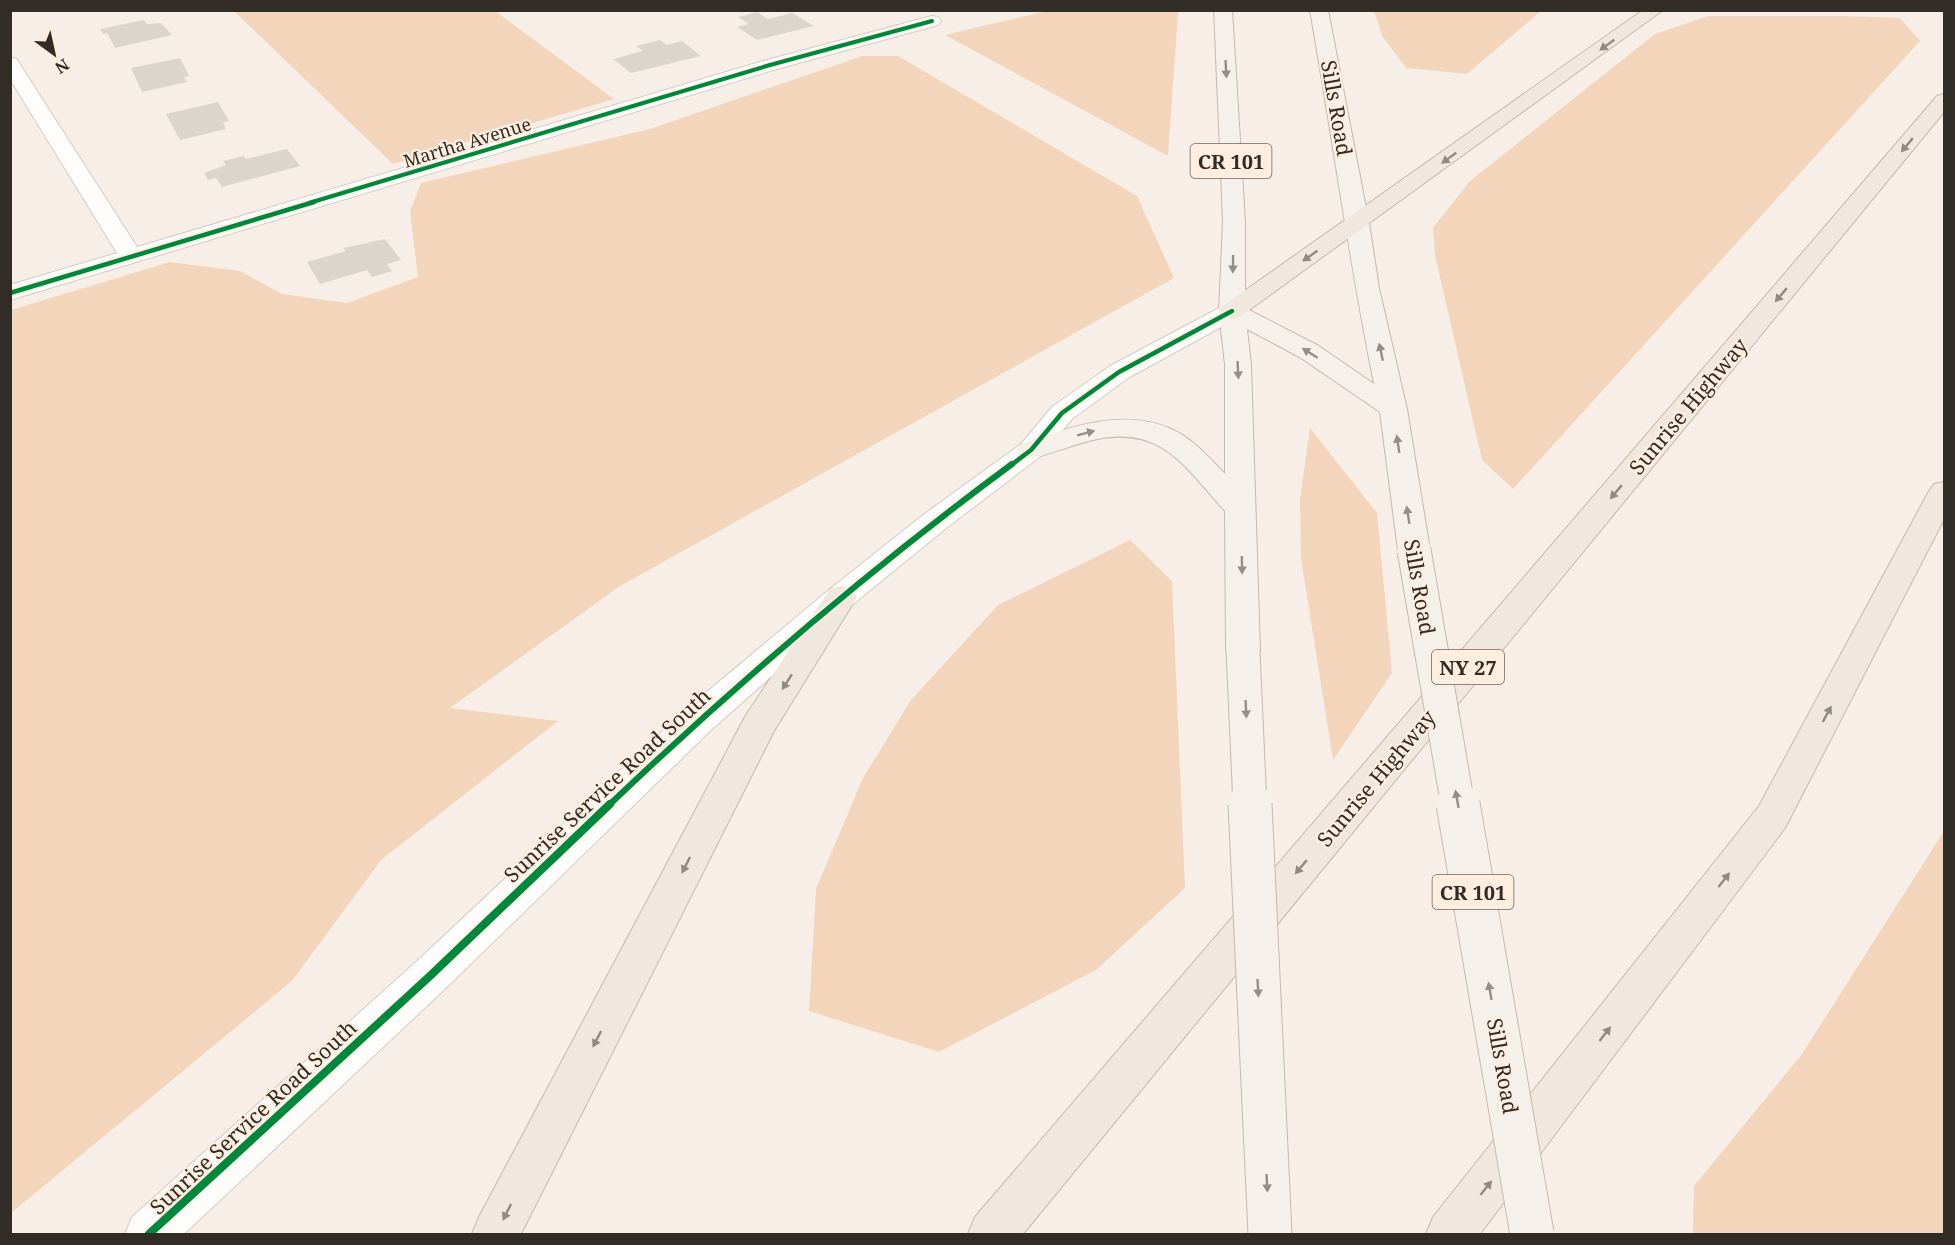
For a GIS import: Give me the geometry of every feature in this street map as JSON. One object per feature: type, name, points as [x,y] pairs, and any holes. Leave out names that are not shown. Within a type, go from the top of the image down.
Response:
[{"type":"highway","points":[[1232,311],[1655,10]]},
{"type":"highway","name":"Sunrise Highway","points":[[992,1234],[1944,100]]},
{"type":"highway","points":[[1450,1234],[1772,817],[1944,491]]},
{"type":"highway","points":[[496,1234],[759,725],[841,597]]},
{"type":"main road","name":"CR 101","points":[[1223,10],[1234,220],[1232,311],[1238,365],[1243,651],[1270,1234]]},
{"type":"main road","name":"Sills Road","points":[[1319,10],[1358,223],[1367,288],[1393,409],[1414,550],[1532,1234]]},
{"type":"main road","points":[[1232,311],[1310,352],[1393,409]]},
{"type":"main road","points":[[1030,450],[1090,431],[1116,427],[1156,432],[1175,443],[1241,509]]},
{"type":"street","name":"Martha Avenue","points":[[10,293],[770,65],[932,21],[911,10]]},
{"type":"street","points":[[10,63],[131,257]]},
{"type":"street","name":"Sunrise Service Road South","points":[[149,1234],[431,975],[697,721],[841,597],[934,522],[1030,450],[1062,413],[1119,372],[1232,311]]},
{"type":"shaded area","points":[[1051,10],[1178,12],[1168,156],[945,35]]},
{"type":"shaded area","points":[[1374,10],[1541,11],[1467,74],[1406,68],[1383,37]]},
{"type":"shaded area","points":[[234,11],[495,11],[614,99],[393,164]]},
{"type":"shaded area","points":[[1708,16],[1900,18],[1920,41],[1513,489],[1482,460],[1435,255],[1433,228],[1470,181],[1655,34]]},
{"type":"shaded area","points":[[862,56],[898,56],[1137,196],[1174,278],[620,586],[450,708],[558,721],[381,860],[292,981],[11,1213],[11,310],[170,262],[240,271],[282,294],[347,303],[418,277],[410,211],[421,183],[650,129]]},
{"type":"shaded area","points":[[1310,428],[1377,513],[1392,673],[1333,760],[1301,558],[1300,499]]},
{"type":"shaded area","points":[[1130,540],[1172,581],[1185,888],[1096,970],[939,1052],[809,1011],[816,889],[863,778],[911,700],[998,605]]},
{"type":"shaded area","points":[[1944,831],[1944,1234],[1693,1234],[1694,1186],[1802,1054]]},
{"type":"building","points":[[757,12],[768,19],[792,13],[814,26],[757,40],[737,27],[749,24],[738,17]]},
{"type":"building","points":[[144,20],[147,24],[161,23],[172,35],[115,48],[107,33],[103,34],[100,29]]},
{"type":"building","points":[[660,40],[667,45],[682,41],[701,56],[631,73],[613,59],[643,51],[636,46]]},
{"type":"building","points":[[180,58],[189,76],[184,77],[187,82],[142,92],[131,68]]},
{"type":"building","points":[[218,102],[229,121],[223,122],[226,129],[180,140],[166,114]]},
{"type":"building","points":[[287,149],[300,166],[222,187],[216,178],[208,180],[204,173],[226,165],[223,161],[244,156],[246,159]]},
{"type":"building","points":[[385,239],[401,260],[387,264],[392,271],[372,277],[367,270],[320,284],[307,262],[346,251],[343,248]]},
{"type":"cycle path","points":[[10,293],[770,65],[932,21]]},
{"type":"cycle path","points":[[149,1234],[431,975],[697,721],[841,597],[934,522],[1031,450],[1062,413],[1119,372],[1232,311]]}]
